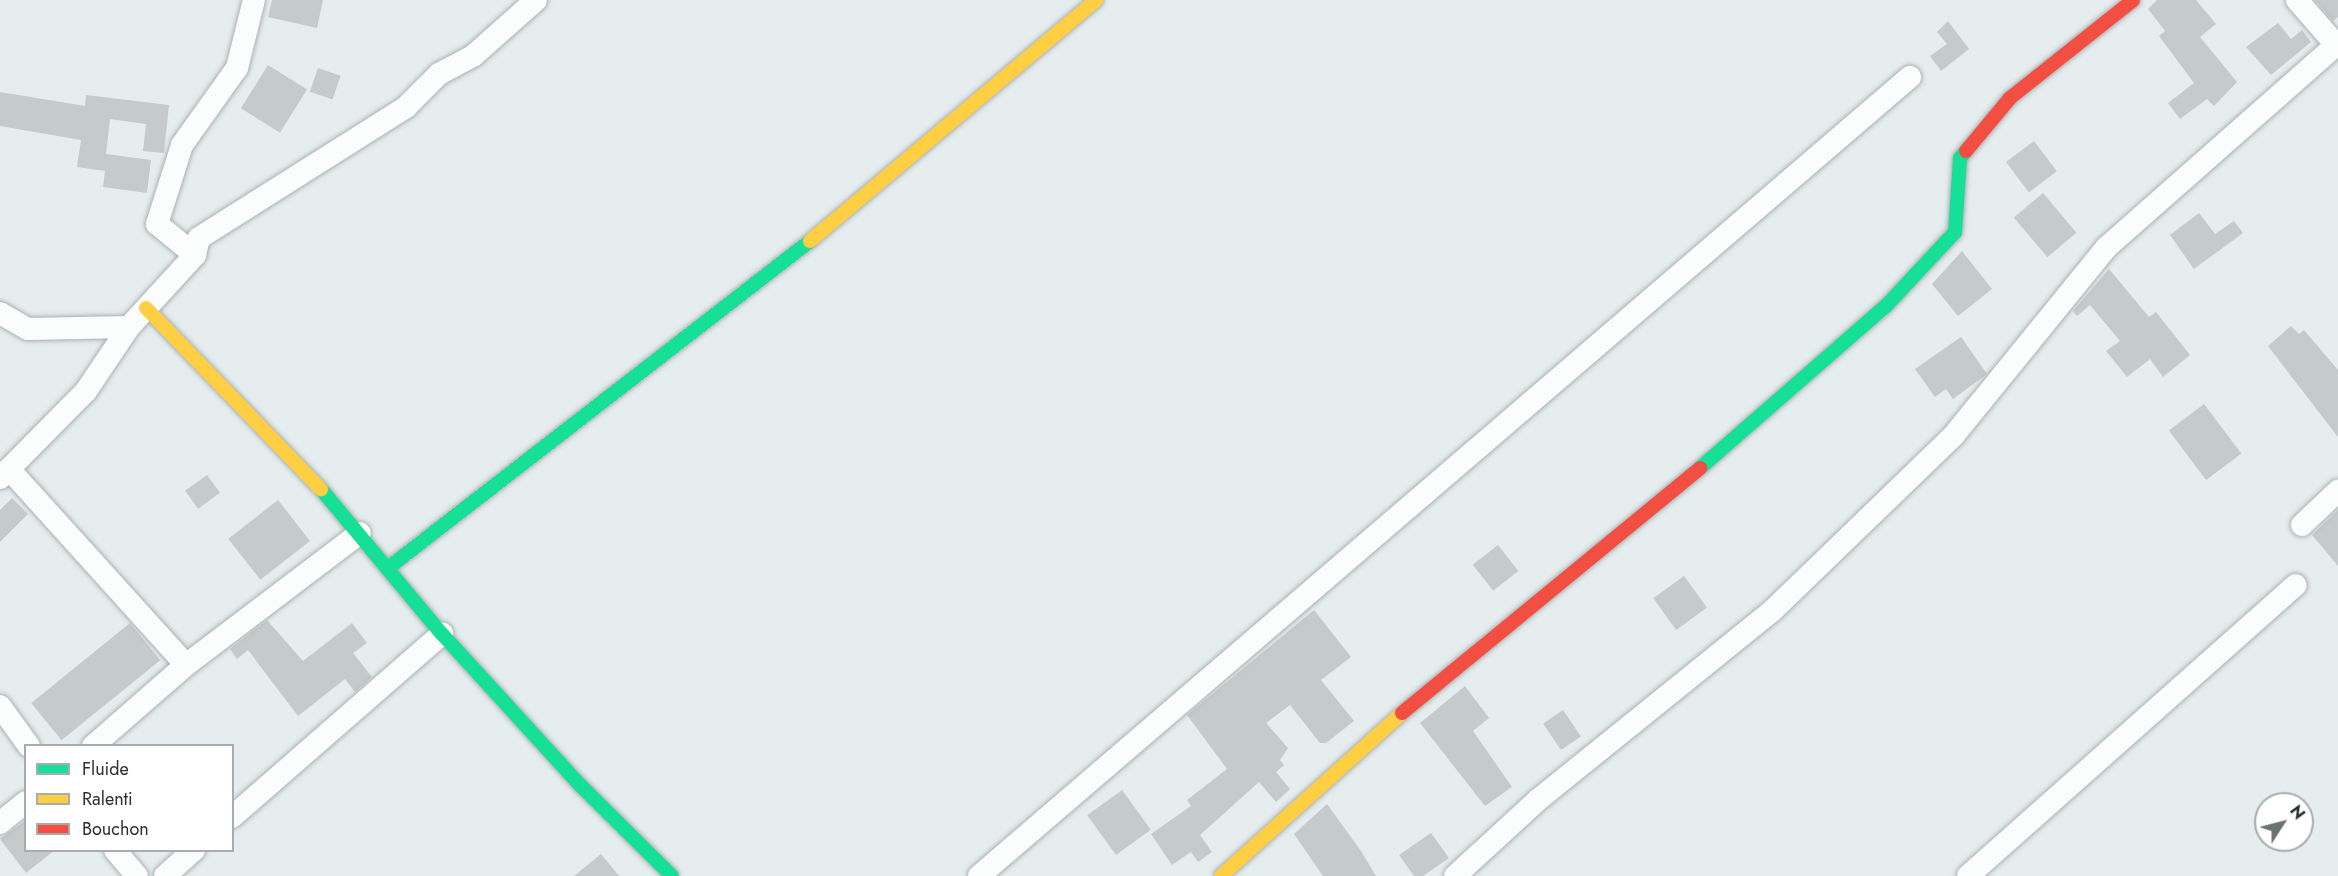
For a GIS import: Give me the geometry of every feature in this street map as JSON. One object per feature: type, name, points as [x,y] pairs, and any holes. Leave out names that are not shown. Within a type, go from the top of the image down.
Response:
[{"type":"street","points":[[195,255],[157,224],[182,145],[237,68],[254,0]]},
{"type":"street","points":[[186,664],[5,473],[86,391],[129,327],[195,255],[199,238],[406,107],[439,75],[472,56],[536,0]]},
{"type":"street","points":[[388,568],[794,256],[1096,0]]},
{"type":"street","points":[[1221,876],[1387,725],[1598,556],[1886,306],[1955,232],[1960,158],[2010,98],[2133,0]]},
{"type":"street","points":[[1455,876],[1539,799],[1772,611],[1954,435],[2107,247],[2337,46],[2297,0]]},
{"type":"street","points":[[979,876],[1910,77]]},
{"type":"street","points":[[146,308],[360,533],[442,634],[580,785],[672,876]]},
{"type":"street","points":[[0,313],[28,329]]},
{"type":"street","points":[[0,330],[129,327]]},
{"type":"street","points":[[2302,525],[2338,490]]},
{"type":"street","points":[[95,744],[186,664],[360,533]]},
{"type":"street","points":[[1968,876],[2296,585]]},
{"type":"street","points":[[234,815],[442,634]]},
{"type":"street","points":[[0,706],[28,744]]},
{"type":"street","points":[[0,823],[24,804]]},
{"type":"street","points":[[117,852],[137,876]]},
{"type":"street","points":[[165,876],[192,852]]},
{"type":"building","points":[[272,0],[323,0],[317,28],[268,17]]},
{"type":"building","points":[[2157,0],[2196,0],[2216,24],[2200,37],[2237,82],[2214,106],[2207,99],[2180,119],[2168,103],[2194,83],[2159,36],[2165,31],[2148,9]]},
{"type":"building","points":[[2315,0],[2338,0],[2338,17],[2333,21]]},
{"type":"building","points":[[1948,21],[1969,49],[1941,71],[1930,56],[1947,44],[1937,32]]},
{"type":"building","points":[[2278,23],[2291,39],[2302,30],[2311,42],[2271,75],[2246,47]]},
{"type":"building","points":[[268,65],[307,89],[280,133],[241,108]]},
{"type":"building","points":[[318,68],[341,76],[333,99],[310,92]]},
{"type":"building","points":[[0,92],[85,106],[86,95],[169,105],[164,153],[143,151],[146,124],[110,119],[106,154],[151,160],[147,193],[103,187],[105,171],[77,167],[81,140],[0,126]]},
{"type":"building","points":[[2034,141],[2057,171],[2029,192],[2006,162]]},
{"type":"building","points":[[2043,193],[2076,233],[2047,257],[2014,217]]},
{"type":"building","points":[[2199,213],[2215,234],[2234,221],[2243,233],[2194,269],[2170,235]]},
{"type":"building","points":[[1962,251],[1992,289],[1958,316],[1932,284]]},
{"type":"building","points":[[2109,269],[2149,317],[2156,312],[2190,355],[2163,377],[2150,359],[2127,377],[2106,351],[2120,341],[2090,305],[2077,316],[2073,311]]},
{"type":"building","points":[[2291,326],[2299,334],[2304,330],[2338,370],[2338,437],[2268,346]]},
{"type":"building","points":[[1961,337],[1987,374],[1953,399],[1946,389],[1935,397],[1915,369]]},
{"type":"building","points":[[2204,404],[2241,454],[2206,480],[2169,430]]},
{"type":"building","points":[[207,475],[220,493],[198,509],[185,491]]},
{"type":"building","points":[[12,498],[28,514],[0,542],[0,510]]},
{"type":"building","points":[[278,500],[310,541],[260,580],[228,539]]},
{"type":"building","points":[[2338,510],[2338,566],[2312,535]]},
{"type":"building","points":[[1498,545],[1518,571],[1493,591],[1473,565]]},
{"type":"building","points":[[1684,576],[1707,608],[1676,630],[1653,598]]},
{"type":"building","points":[[1314,610],[1351,657],[1321,680],[1354,721],[1326,743],[1320,743],[1290,705],[1266,723],[1288,748],[1280,760],[1284,765],[1276,772],[1290,789],[1276,802],[1259,782],[1200,835],[1212,852],[1198,862],[1191,852],[1172,865],[1151,834],[1191,806],[1187,800],[1227,769],[1187,715]]},
{"type":"building","points":[[267,620],[303,661],[352,623],[367,643],[353,653],[372,677],[355,692],[345,679],[298,716],[248,650],[237,659],[230,649]]},
{"type":"building","points":[[130,623],[160,660],[62,740],[31,703]]},
{"type":"building","points":[[1465,686],[1489,718],[1473,731],[1512,787],[1485,806],[1420,723]]},
{"type":"building","points":[[1563,710],[1581,737],[1561,750],[1543,723]]},
{"type":"building","points":[[1122,790],[1151,830],[1116,855],[1087,815]]},
{"type":"building","points":[[1327,804],[1376,876],[1323,876],[1294,834]]},
{"type":"building","points":[[24,821],[24,852],[52,852],[26,873],[0,839]]},
{"type":"building","points":[[1431,833],[1449,858],[1423,876],[1414,876],[1399,855]]},
{"type":"building","points":[[601,854],[619,876],[574,876]]},
{"type":"traffic: fast","points":[[1700,468],[1886,306],[1955,232],[1960,158],[1966,151]]},
{"type":"traffic: fast","points":[[388,568],[810,241]]},
{"type":"traffic: fast","points":[[321,489],[442,634],[580,785],[672,876]]},
{"type":"traffic: slow","points":[[810,241],[1096,0]]},
{"type":"traffic: slow","points":[[146,308],[321,489]]},
{"type":"traffic: slow","points":[[1221,876],[1402,713]]},
{"type":"traffic: jam","points":[[1966,151],[2010,98],[2133,0]]},
{"type":"traffic: jam","points":[[1402,713],[1700,468]]}]
